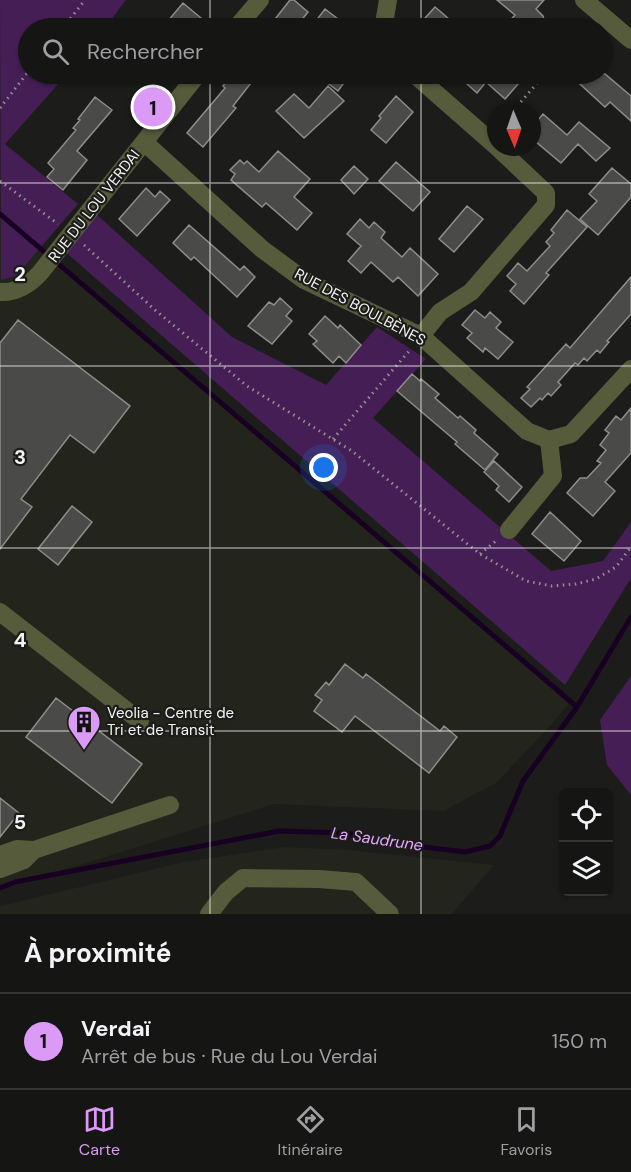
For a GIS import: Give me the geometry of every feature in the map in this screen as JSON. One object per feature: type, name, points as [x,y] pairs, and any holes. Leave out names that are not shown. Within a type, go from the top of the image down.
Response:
[{"type":"street","points":[[245,18],[260,0]]},
{"type":"street","points":[[385,18],[388,0]]},
{"type":"street","points":[[584,0],[606,11]]},
{"type":"street","points":[[613,19],[631,40]]},
{"type":"street","name":"RUE DU LOU VERDAI","points":[[0,292],[8,293],[27,286],[40,273],[190,84]]},
{"type":"street","points":[[426,84],[487,137]]},
{"type":"street","name":"RUE DES BOULBÈNES","points":[[144,142],[262,249],[304,280],[421,336],[527,431],[549,440]]},
{"type":"street","points":[[421,336],[440,312],[471,292],[546,205],[546,193],[507,156]]},
{"type":"street","points":[[508,530],[553,476],[549,440],[571,434],[631,369]]},
{"type":"street","points":[[0,612],[140,721]]},
{"type":"street","points":[[0,855],[17,849],[34,850],[170,805]]},
{"type":"street","points":[[0,869],[24,860],[34,850]]},
{"type":"street","points":[[209,914],[226,892],[243,878],[356,882],[390,914]]},
{"type":"path","points":[[71,18],[85,0]]},
{"type":"path","points":[[0,108],[19,84]]},
{"type":"path","points":[[521,102],[536,84]]},
{"type":"path","points":[[0,181],[247,386],[352,451],[480,554],[526,581],[552,586],[596,579],[616,567],[631,547]]},
{"type":"path","points":[[333,439],[421,336]]},
{"type":"path","points":[[480,554],[508,530]]},
{"type":"shaded area","points":[[0,0],[126,0],[112,18],[18,18],[18,84],[58,84],[5,144],[78,204],[16,276],[1,280]]},
{"type":"shaded area","points":[[0,210],[570,702],[496,783],[443,811],[274,804],[0,890]]},
{"type":"shaded area","points":[[95,213],[232,337],[326,385],[377,327],[426,359],[373,418],[551,571],[603,561],[631,522],[631,578],[565,685],[63,250]]},
{"type":"shaded area","points":[[631,676],[631,795],[607,765],[600,720]]},
{"type":"shaded area","points":[[284,847],[348,850],[494,865],[452,914],[0,914],[0,906],[184,862]]},
{"type":"building","points":[[290,0],[294,0],[308,12],[303,18],[276,18]]},
{"type":"building","points":[[497,0],[544,0],[536,9],[544,18],[512,18],[515,15]]},
{"type":"building","points":[[183,3],[201,18],[170,18]]},
{"type":"building","points":[[435,7],[448,18],[425,18]]},
{"type":"building","points":[[325,9],[337,18],[318,18]]},
{"type":"building","points":[[613,81],[631,96],[631,121],[610,102],[605,107],[580,84],[613,84]]},
{"type":"building","points":[[224,84],[250,84],[233,106],[236,108],[203,147],[187,133],[225,88]]},
{"type":"building","points":[[329,84],[343,84],[338,91]]},
{"type":"building","points":[[467,84],[484,84],[477,93]]},
{"type":"building","points":[[488,84],[518,84],[505,99]]},
{"type":"building","points":[[328,86],[344,101],[304,138],[276,111],[294,94],[309,108]]},
{"type":"building","points":[[396,96],[413,112],[386,143],[371,130],[381,118],[379,116]]},
{"type":"building","points":[[95,97],[112,110],[77,151],[87,160],[63,190],[47,177],[54,169],[48,163],[76,130],[73,128],[80,120],[78,119]]},
{"type":"building","points":[[543,114],[567,135],[579,122],[610,148],[596,161],[578,144],[561,163],[541,146],[541,116]]},
{"type":"building","points":[[278,151],[310,179],[294,197],[312,213],[297,230],[266,203],[262,207],[231,180],[235,174],[230,170],[240,160],[244,164],[247,161],[259,172]]},
{"type":"building","points":[[396,162],[430,192],[413,211],[379,181]]},
{"type":"building","points":[[354,166],[368,179],[354,194],[341,180]]},
{"type":"building","points":[[612,168],[631,184],[631,197],[598,235],[580,219],[597,201],[589,194]]},
{"type":"building","points":[[146,188],[155,197],[160,191],[170,200],[137,236],[119,219]]},
{"type":"building","points":[[467,206],[483,219],[454,252],[439,239]]},
{"type":"building","points":[[567,210],[587,227],[546,273],[549,275],[524,304],[510,291],[516,284],[507,276],[518,263],[527,271],[550,246],[546,242],[554,233],[551,230]]},
{"type":"building","points":[[360,219],[369,228],[374,222],[385,232],[381,238],[402,257],[410,248],[438,274],[418,296],[398,277],[393,282],[371,262],[361,273],[348,261],[361,246],[347,234]]},
{"type":"building","points":[[189,225],[240,270],[244,266],[255,277],[237,297],[194,257],[191,260],[173,243]]},
{"type":"building","points":[[631,277],[631,314],[607,341],[609,342],[600,353],[597,350],[587,361],[584,358],[578,365],[575,363],[558,382],[561,385],[551,396],[548,393],[531,407],[521,398],[530,389],[527,387],[566,344],[570,348]]},
{"type":"building","points":[[280,298],[292,309],[286,316],[292,321],[272,344],[248,326],[269,302],[274,305]]},
{"type":"building","points":[[475,310],[485,318],[490,312],[501,322],[496,328],[513,342],[498,359],[485,348],[483,352],[467,338],[472,333],[462,325]]},
{"type":"building","points":[[325,316],[338,328],[340,325],[361,345],[346,363],[339,356],[333,363],[313,344],[317,341],[309,334]]},
{"type":"building","points":[[18,320],[130,406],[94,453],[70,435],[21,499],[32,507],[0,549],[0,343]]},
{"type":"building","points":[[412,374],[439,394],[435,398],[476,430],[474,433],[498,454],[485,470],[455,444],[457,442],[397,391]]},
{"type":"building","points":[[631,408],[631,453],[605,482],[615,491],[593,516],[567,493],[580,478],[587,478],[601,463],[597,461],[606,450],[600,445],[609,433],[605,430],[616,416],[621,420]]},
{"type":"building","points":[[494,461],[522,487],[509,502],[496,490],[499,486],[484,472]]},
{"type":"building","points":[[72,506],[92,522],[58,565],[38,549]]},
{"type":"building","points":[[550,512],[581,541],[564,561],[532,534]]},
{"type":"building","points":[[345,664],[363,678],[366,674],[440,731],[444,726],[457,737],[429,773],[355,716],[342,732],[314,711],[322,700],[315,695],[326,682],[329,685]]},
{"type":"building","name":"Veolia - Centre de Tri et de Transit","points":[[56,698],[142,764],[112,803],[26,737]]},
{"type":"building","points":[[0,798],[19,813],[0,837]]},
{"type":"waterway","points":[[0,214],[577,707]]},
{"type":"waterway","name":"La Saudrune","points":[[0,888],[15,882],[279,831],[345,833],[407,845],[465,852],[490,846],[500,836],[523,781],[577,707],[631,617]]},
{"type":"place","name":"Verdaï","points":[[153,107]]},
{"type":"place","name":"Veolia - Centre de Tri et de Transit","points":[[84,751]]}]
